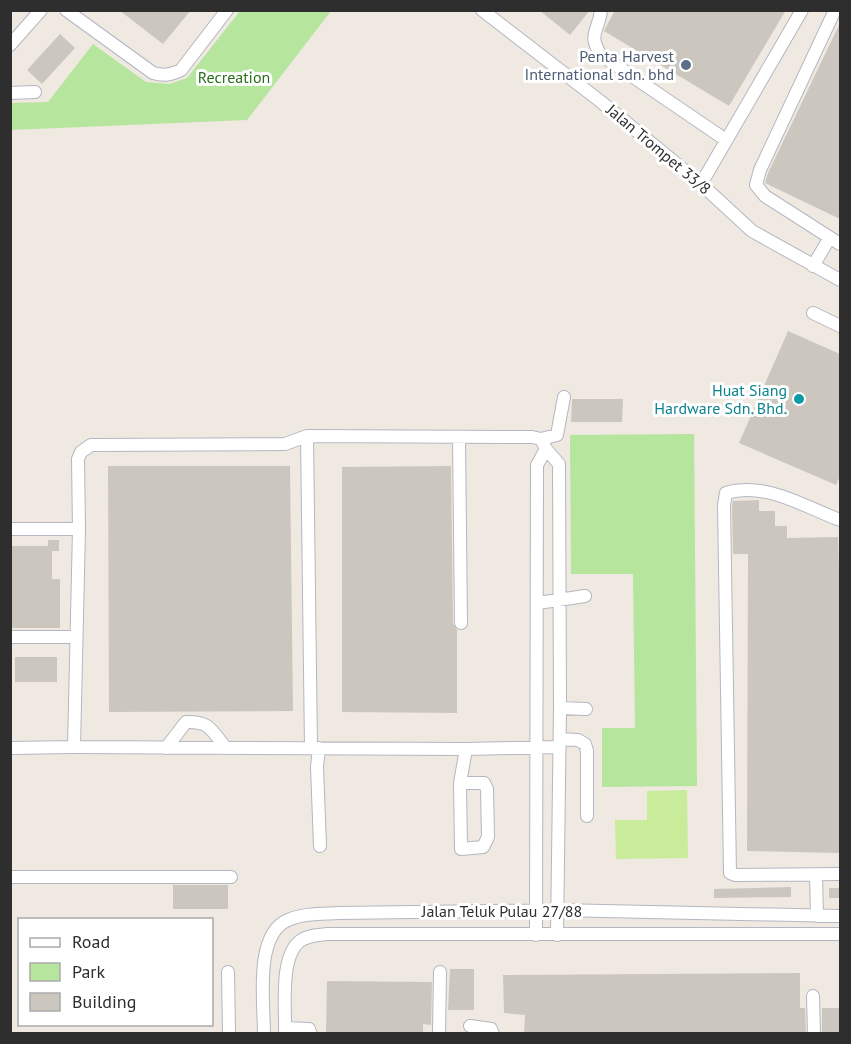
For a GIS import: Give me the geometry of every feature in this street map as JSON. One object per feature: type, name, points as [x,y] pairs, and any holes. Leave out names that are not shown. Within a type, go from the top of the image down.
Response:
[{"type":"street","points":[[10,45],[41,10]]},
{"type":"street","points":[[66,10],[153,73],[161,76],[171,75],[181,70],[227,10]]},
{"type":"street","name":"Jalan Trompet 33/8","points":[[482,10],[600,101],[701,184],[752,231],[840,280]]},
{"type":"street","points":[[602,10],[593,37],[595,46],[601,55],[726,140]]},
{"type":"street","points":[[701,184],[801,10]]},
{"type":"street","points":[[813,266],[835,242],[765,196],[756,185],[760,170],[835,10]]},
{"type":"street","points":[[10,93],[35,92]]},
{"type":"street","points":[[813,313],[840,326]]},
{"type":"street","points":[[536,935],[537,465],[544,444],[557,435],[564,397]]},
{"type":"street","points":[[307,436],[315,748],[320,846]]},
{"type":"street","points":[[74,747],[79,529],[78,459],[85,447],[91,445],[285,444],[307,436],[532,437],[544,444],[559,464],[560,743],[557,934]]},
{"type":"street","points":[[459,438],[461,623]]},
{"type":"street","points":[[840,520],[817,509],[761,491],[743,490],[726,493],[724,505],[730,873],[735,875],[840,874]]},
{"type":"street","points":[[10,529],[79,529]]},
{"type":"street","points":[[537,532],[559,531]]},
{"type":"street","points":[[538,603],[585,596]]},
{"type":"street","points":[[10,637],[76,637]]},
{"type":"street","points":[[538,674],[560,675]]},
{"type":"street","points":[[560,708],[586,709]]},
{"type":"street","points":[[166,748],[186,722],[200,722],[208,726],[226,748]]},
{"type":"street","points":[[10,748],[466,749],[535,748],[578,740],[585,744],[587,751],[587,816]]},
{"type":"street","points":[[460,783],[484,783],[487,789],[488,837],[483,847],[461,849],[460,783],[466,749]]},
{"type":"street","points":[[537,818],[559,817]]},
{"type":"street","points":[[816,875],[817,916]]},
{"type":"street","points":[[10,877],[231,877]]},
{"type":"street","name":"Jalan Teluk Pulau 27/88","points":[[264,1034],[265,953],[277,927],[287,920],[303,915],[558,910],[840,916]]},
{"type":"street","name":"Jalan Teluk Pulau 27/88","points":[[285,1030],[287,967],[291,953],[299,942],[311,936],[327,934],[840,934]]},
{"type":"street","points":[[228,972],[229,1034]]},
{"type":"street","points":[[439,1034],[440,972]]},
{"type":"street","points":[[813,996],[814,1034]]},
{"type":"street","points":[[470,1026],[491,1029],[493,1034]]},
{"type":"street","points":[[285,1030],[309,1029],[311,1034]]},
{"type":"green space","name":"Recreation","points":[[240,11],[331,11],[247,120],[11,130],[11,103],[48,102],[93,44],[146,82],[169,84],[187,78]]},
{"type":"green space","points":[[694,434],[697,786],[602,787],[602,728],[635,728],[633,574],[571,574],[570,435]]},
{"type":"green space","points":[[687,790],[688,858],[616,859],[615,820],[647,820],[647,791]]},
{"type":"building","points":[[119,10],[191,10],[163,44]]},
{"type":"building","points":[[539,10],[590,10],[570,35]]},
{"type":"building","points":[[615,10],[786,10],[729,106],[604,31]]},
{"type":"building","points":[[840,23],[840,219],[765,183]]},
{"type":"building","points":[[60,34],[75,48],[42,84],[27,70]]},
{"type":"building","name":"Huat Siang Hardware Sdn. Bhd.","points":[[788,331],[840,354],[840,476],[836,485],[739,443]]},
{"type":"building","points":[[572,399],[623,399],[622,422],[571,422]]},
{"type":"building","points":[[108,466],[290,466],[293,711],[109,712]]},
{"type":"building","points":[[451,466],[453,623],[457,630],[457,713],[342,712],[342,467]]},
{"type":"building","points":[[759,500],[759,511],[775,511],[775,526],[787,526],[787,538],[838,537],[840,566],[840,853],[747,851],[748,554],[733,554],[732,506],[733,501]]},
{"type":"building","points":[[48,540],[59,540],[59,551],[52,551],[52,579],[60,579],[60,628],[10,628],[10,546],[48,546]]},
{"type":"building","points":[[15,657],[57,657],[57,682],[15,682]]},
{"type":"building","points":[[173,885],[228,885],[228,909],[173,909]]},
{"type":"building","points":[[791,887],[791,897],[714,898],[714,889]]},
{"type":"building","points":[[829,888],[840,888],[840,898],[829,898]]},
{"type":"building","points":[[450,969],[474,969],[474,1010],[448,1010]]},
{"type":"building","points":[[800,973],[800,1008],[805,1008],[806,1034],[524,1034],[525,1015],[504,1013],[503,975]]},
{"type":"building","points":[[327,981],[432,982],[431,1025],[423,1024],[423,1034],[326,1034]]},
{"type":"building","points":[[822,1008],[840,1008],[840,1034],[822,1034]]},
{"type":"place","name":"Penta Harvest International sdn. bhd","points":[[686,65]]},
{"type":"place","name":"Huat Siang Hardware Sdn. Bhd.","points":[[799,399]]}]
